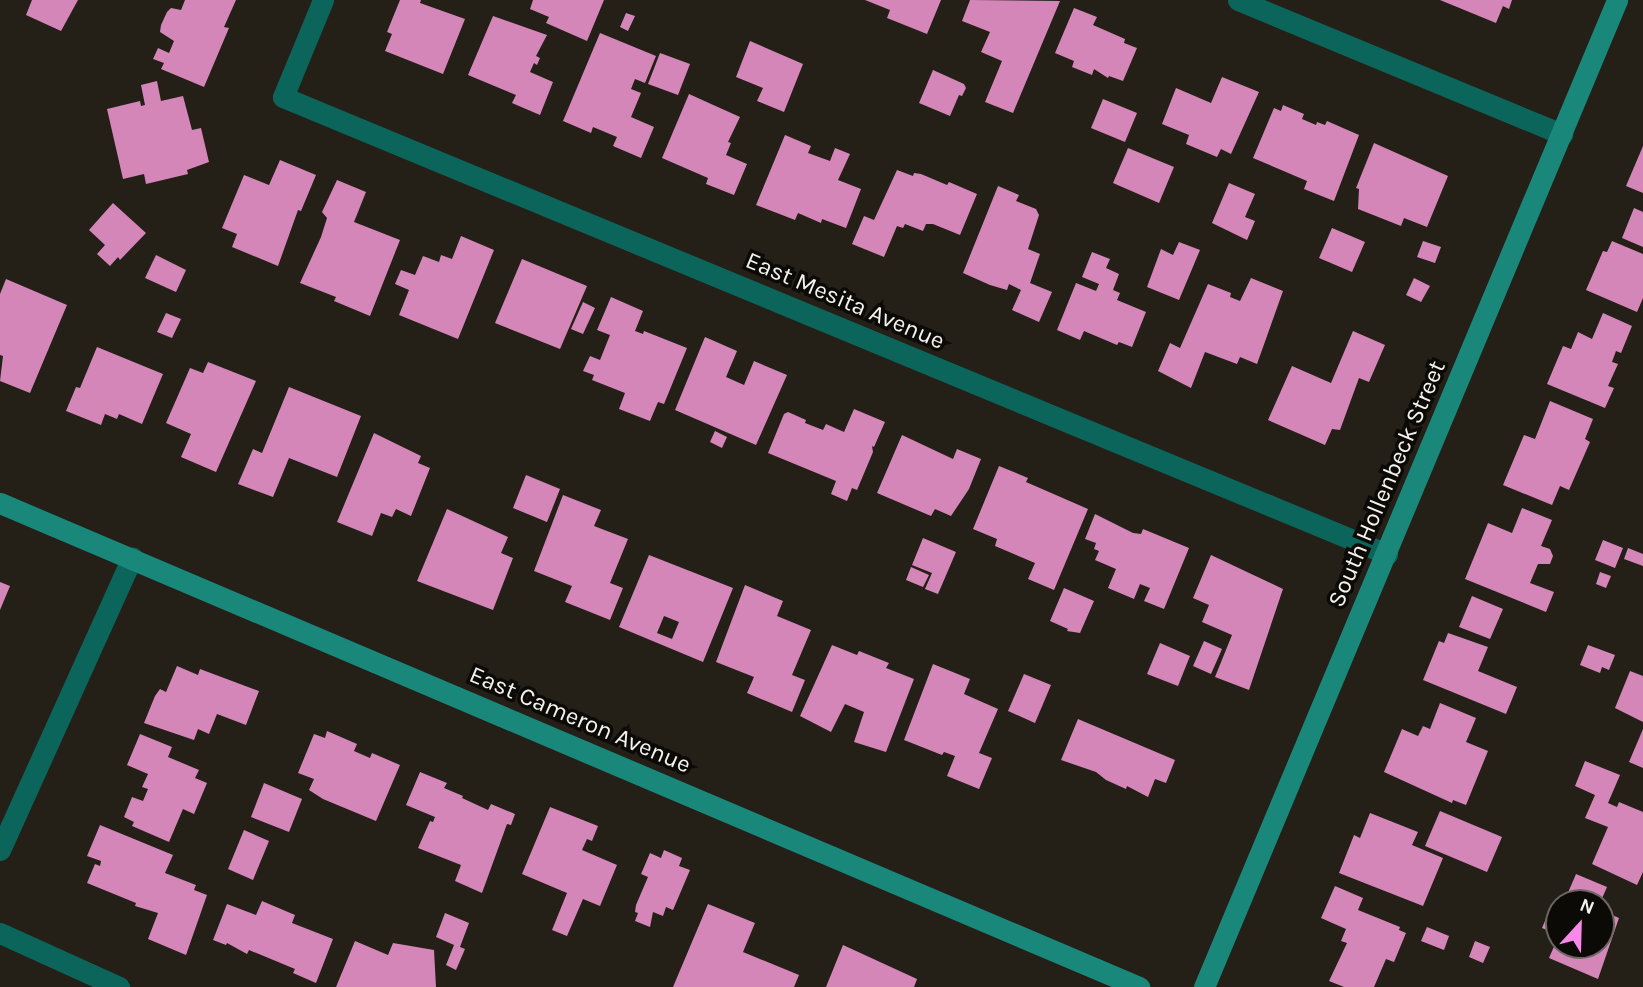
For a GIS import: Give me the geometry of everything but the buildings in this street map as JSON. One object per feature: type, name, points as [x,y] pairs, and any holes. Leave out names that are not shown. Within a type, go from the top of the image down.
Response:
[{"type":"main road","name":"South Hollenbeck Street","points":[[1203,987],[1387,554],[1617,0]]},
{"type":"main road","name":"East Cameron Avenue","points":[[0,503],[1139,987]]},
{"type":"street","name":"East Mesita Avenue","points":[[323,0],[283,97],[1387,554]]},
{"type":"street","points":[[1238,0],[1562,134]]},
{"type":"street","points":[[0,850],[132,557]]},
{"type":"street","points":[[0,933],[119,987]]}]
